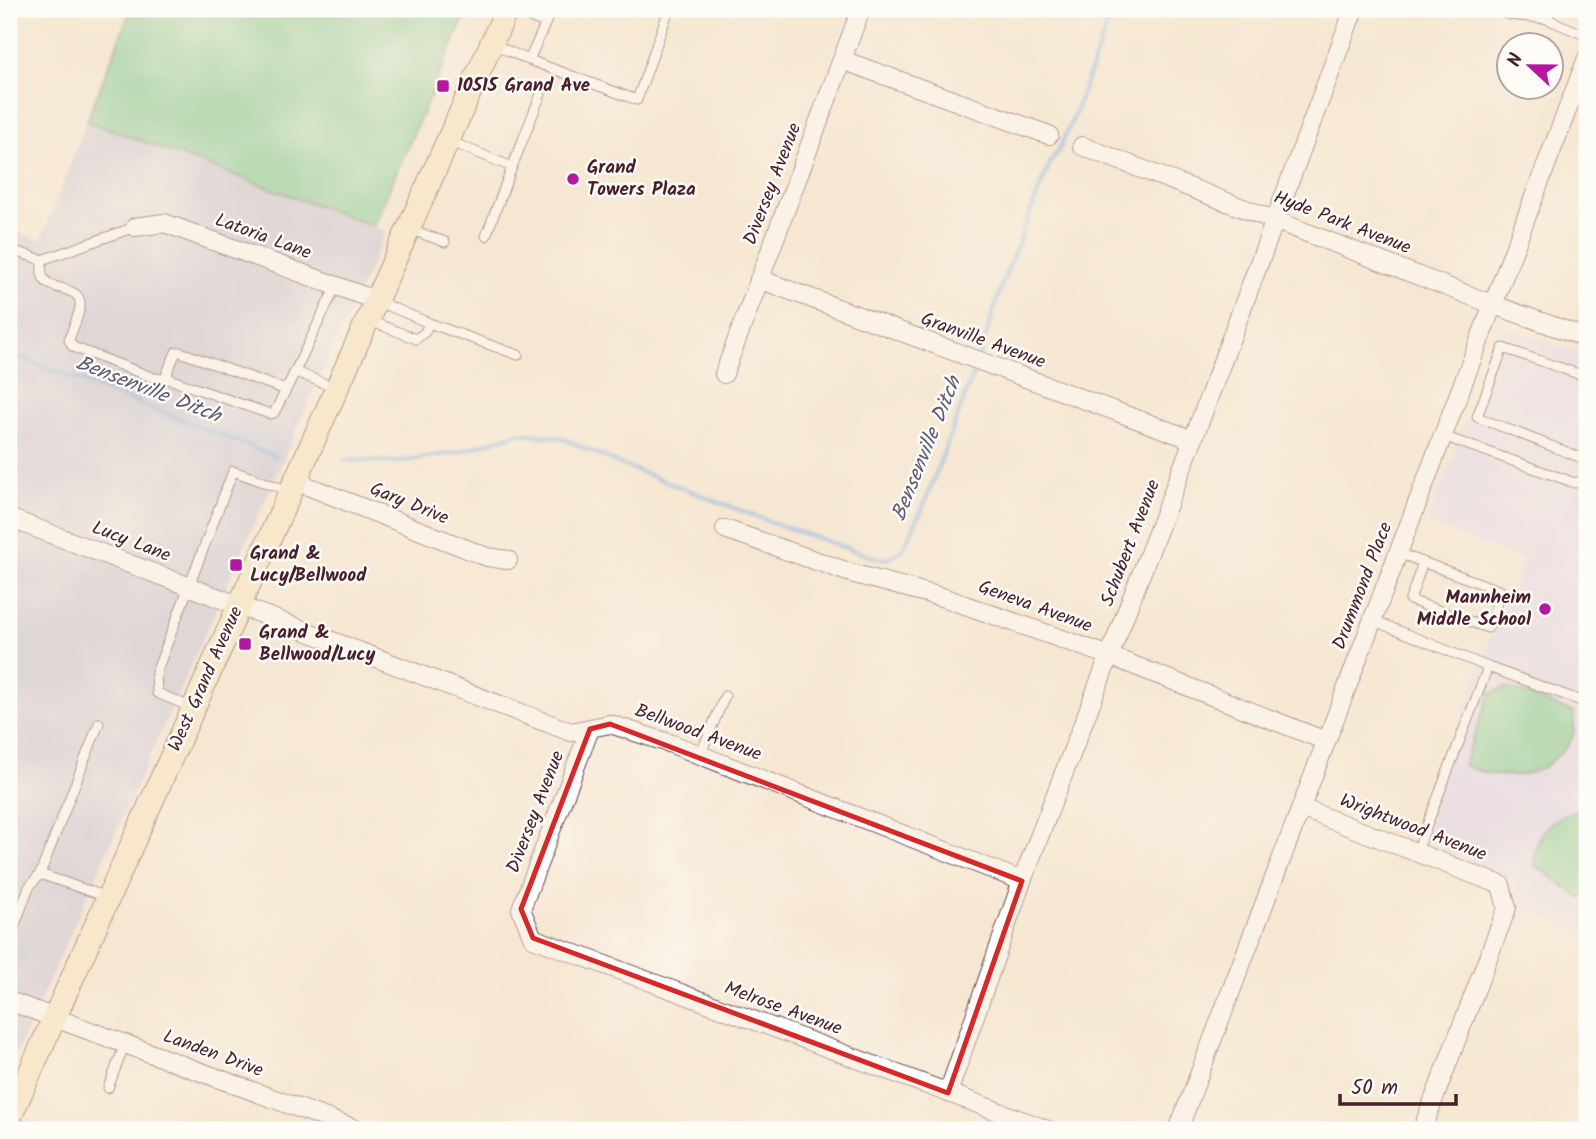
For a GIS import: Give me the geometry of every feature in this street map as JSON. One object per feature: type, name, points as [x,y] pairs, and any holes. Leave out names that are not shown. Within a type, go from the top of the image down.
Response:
[{"type":"main road","name":"West Grand Avenue","points":[[9,1120],[507,9]]},
{"type":"street","name":"Diversey Avenue","points":[[724,374],[861,9]]},
{"type":"street","name":"Schubert Avenue","points":[[948,1093],[1022,881],[1193,440],[1354,9]]},
{"type":"street","name":"Drummond Place","points":[[1178,1130],[1587,58]]},
{"type":"street","points":[[842,60],[1049,135]]},
{"type":"street","name":"Hyde Park Avenue","points":[[1082,146],[1494,305],[1587,338]]},
{"type":"street","name":"Latoria Lane","points":[[135,226],[164,223],[336,286],[370,310]]},
{"type":"street","name":"Granville Avenue","points":[[759,279],[1193,440]]},
{"type":"street","name":"Gary Drive","points":[[293,486],[487,557],[508,560]]},
{"type":"street","name":"Lucy Lane","points":[[9,518],[239,607]]},
{"type":"street","name":"Geneva Avenue","points":[[725,528],[851,573],[945,597],[1110,656],[1326,741]]},
{"type":"street","name":"Bellwood Avenue","points":[[239,607],[571,732],[610,724],[700,755],[1022,881]]},
{"type":"street","name":"Diversey Avenue","points":[[521,909],[590,729]]},
{"type":"street","name":"Wrightwood Avenue","points":[[1301,808],[1501,885],[1507,908],[1422,1130]]},
{"type":"street","name":"Melrose Avenue","points":[[521,909],[533,938],[1048,1130]]},
{"type":"street","name":"Landen Drive","points":[[9,1001],[358,1130]]},
{"type":"lane","points":[[507,9],[545,23]]},
{"type":"lane","points":[[529,60],[552,9]]},
{"type":"lane","points":[[491,43],[637,100],[670,9]]},
{"type":"lane","points":[[1492,9],[1510,15],[1547,19],[1587,36]]},
{"type":"lane","points":[[1547,19],[1551,9]]},
{"type":"lane","points":[[486,236],[541,94]]},
{"type":"lane","points":[[447,141],[512,167]]},
{"type":"lane","points":[[9,249],[42,260],[135,226]]},
{"type":"lane","points":[[407,228],[445,242]]},
{"type":"lane","points":[[42,260],[46,281],[74,292],[79,298],[80,305],[69,340],[73,347],[153,378],[169,379],[270,414],[274,413],[286,390],[336,286]]},
{"type":"lane","points":[[370,310],[416,339],[425,332],[429,323]]},
{"type":"lane","points":[[370,310],[429,323],[518,355]]},
{"type":"lane","points":[[1587,377],[1503,348],[1477,417],[1587,460]]},
{"type":"lane","points":[[169,379],[167,373],[176,352],[180,352],[286,390]]},
{"type":"lane","points":[[294,371],[336,389]]},
{"type":"lane","points":[[1443,436],[1575,483],[1587,478]]},
{"type":"lane","points":[[193,708],[158,693],[155,685],[156,673],[233,471],[293,486]]},
{"type":"lane","points":[[1398,553],[1423,562],[1501,591],[1488,628],[1410,600],[1423,562]]},
{"type":"lane","points":[[1372,620],[1587,703]]},
{"type":"lane","points":[[1417,851],[1488,667]]},
{"type":"lane","points":[[700,755],[725,696]]},
{"type":"lane","points":[[9,941],[29,887],[40,874],[99,723]]},
{"type":"lane","points":[[40,874],[108,897]]},
{"type":"lane","points":[[108,1088],[125,1044]]},
{"type":"lane","points":[[9,1120],[35,1130]]},
{"type":"highlighted area","points":[[610,724],[1022,881],[948,1093],[533,938],[521,909],[590,729]]},
{"type":"shaded area","points":[[87,121],[386,231],[9,1070],[9,230],[41,240]]},
{"type":"shaded area","name":"Mannheim Middle School","points":[[1508,327],[1587,356],[1587,933],[1520,907],[1515,881],[1447,849],[1437,830],[1421,824],[1482,659],[1523,560],[1427,523],[1499,334]]},
{"type":"green space","points":[[131,9],[468,9],[373,226],[87,121]]},
{"type":"green space","points":[[1506,687],[1574,713],[1573,735],[1559,755],[1535,771],[1511,776],[1487,773],[1463,765],[1490,694]]},
{"type":"green space","points":[[1576,812],[1587,813],[1587,895],[1581,898],[1535,865],[1537,846],[1545,830],[1558,818]]},
{"type":"waterway","name":"Bensenville Ditch","points":[[980,356],[1002,284],[1050,163],[1073,118],[1113,9]]},
{"type":"waterway","name":"Bensenville Ditch","points":[[9,353],[275,456]]},
{"type":"waterway","name":"Bensenville Ditch","points":[[345,460],[397,462],[459,452],[519,433],[562,438],[620,464],[773,523],[873,557],[888,559],[903,549],[924,505],[977,364]]},
{"type":"place","name":"10515 Grand Ave","points":[[443,86]]},
{"type":"place","name":"Grand Towers Plaza","points":[[573,179]]},
{"type":"place","name":"Grand & Lucy/Bellwood","points":[[236,565]]},
{"type":"place","name":"Mannheim Middle School","points":[[1545,609]]},
{"type":"place","name":"Grand & Bellwood/Lucy","points":[[245,644]]}]
